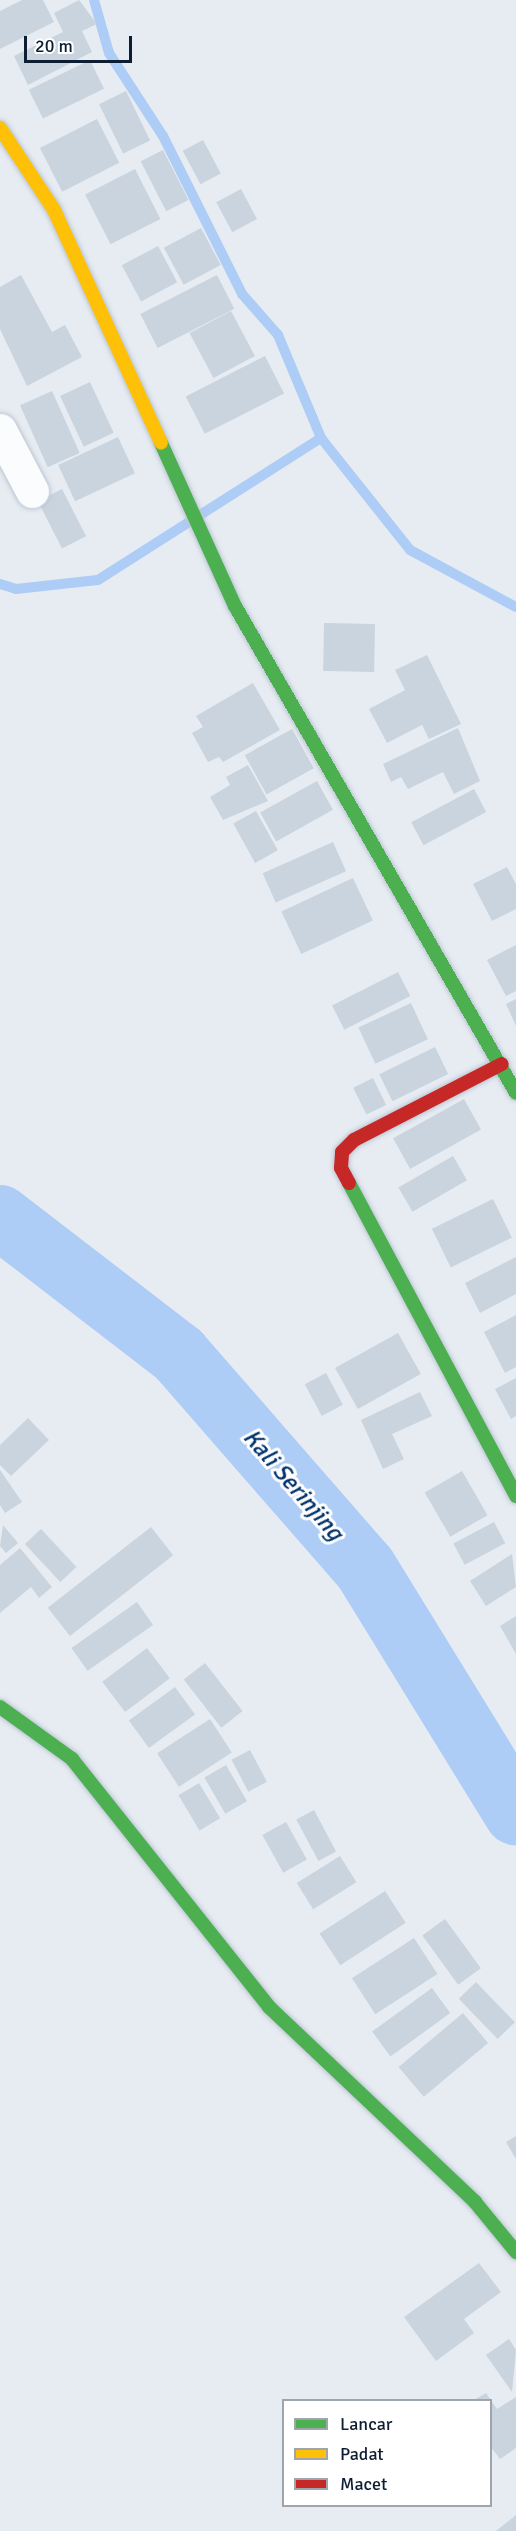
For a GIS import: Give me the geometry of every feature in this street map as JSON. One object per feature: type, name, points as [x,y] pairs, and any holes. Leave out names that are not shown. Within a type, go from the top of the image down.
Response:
[{"type":"street","points":[[0,128],[54,210],[171,475],[204,536],[236,606],[305,730],[502,1064],[516,1092]]},
{"type":"street","points":[[0,430],[32,491]]},
{"type":"street","points":[[502,1064],[354,1140],[342,1152],[341,1168],[516,1497]]},
{"type":"street","points":[[0,1707],[72,1759],[269,2007],[475,2202],[516,2252]]},
{"type":"building","points":[[22,0],[43,0],[54,22],[0,49],[0,11]]},
{"type":"building","points":[[79,0],[97,24],[82,31],[92,52],[28,85],[14,56],[63,32],[54,13]]},
{"type":"building","points":[[90,60],[104,89],[43,119],[29,90]]},
{"type":"building","points":[[126,91],[150,140],[123,154],[99,104]]},
{"type":"building","points":[[97,119],[119,163],[62,192],[40,148]]},
{"type":"building","points":[[203,140],[221,174],[201,184],[183,151]]},
{"type":"building","points":[[163,150],[188,200],[166,211],[141,161]]},
{"type":"building","points":[[135,169],[160,219],[111,244],[85,194]]},
{"type":"building","points":[[241,189],[257,219],[232,232],[216,202]]},
{"type":"building","points":[[201,228],[221,265],[184,285],[164,248]]},
{"type":"building","points":[[158,246],[177,282],[141,301],[122,265]]},
{"type":"building","points":[[21,275],[52,332],[65,325],[82,357],[27,386],[0,329],[0,287]]},
{"type":"building","points":[[217,275],[234,309],[158,348],[140,314]]},
{"type":"building","points":[[231,311],[255,356],[213,378],[190,333]]},
{"type":"building","points":[[265,356],[284,393],[205,434],[186,396]]},
{"type":"building","points":[[90,382],[114,433],[84,447],[60,396]]},
{"type":"building","points":[[52,391],[80,453],[48,467],[20,405]]},
{"type":"building","points":[[118,437],[135,473],[75,501],[58,465]]},
{"type":"building","points":[[62,489],[86,536],[62,548],[38,501]]},
{"type":"building","points":[[324,623],[375,624],[374,672],[323,671]]},
{"type":"building","points":[[427,655],[461,724],[429,739],[422,725],[387,743],[369,709],[405,690],[395,670]]},
{"type":"building","points":[[253,683],[280,730],[223,762],[219,757],[208,762],[192,733],[203,727],[196,716]]},
{"type":"building","points":[[458,728],[480,781],[454,794],[443,772],[408,789],[401,777],[391,782],[383,764]]},
{"type":"building","points":[[292,729],[314,768],[267,795],[245,755]]},
{"type":"building","points":[[248,765],[268,801],[223,820],[210,797],[230,785],[226,777]]},
{"type":"building","points":[[317,781],[333,810],[276,841],[260,813]]},
{"type":"building","points":[[474,789],[486,812],[424,845],[411,822]]},
{"type":"building","points":[[256,811],[278,850],[255,863],[233,824]]},
{"type":"building","points":[[333,842],[346,871],[276,903],[263,873]]},
{"type":"building","points":[[507,867],[516,884],[516,909],[492,921],[473,884]]},
{"type":"building","points":[[353,878],[373,921],[301,954],[281,911]]},
{"type":"building","points":[[516,945],[516,991],[506,996],[487,960]]},
{"type":"building","points":[[398,972],[410,996],[344,1030],[332,1006]]},
{"type":"building","points":[[516,999],[516,1026],[506,1004]]},
{"type":"building","points":[[411,1003],[428,1039],[375,1064],[358,1028]]},
{"type":"building","points":[[435,1047],[448,1074],[392,1101],[379,1074]]},
{"type":"building","points":[[373,1078],[386,1105],[366,1115],[353,1088]]},
{"type":"building","points":[[464,1099],[481,1130],[410,1169],[393,1138]]},
{"type":"building","points":[[453,1156],[467,1180],[412,1212],[398,1188]]},
{"type":"building","points":[[493,1199],[512,1238],[451,1267],[432,1229]]},
{"type":"building","points":[[516,1257],[516,1294],[480,1313],[465,1283]]},
{"type":"building","points":[[516,1315],[516,1367],[505,1373],[484,1332]]},
{"type":"building","points":[[398,1333],[421,1374],[358,1409],[335,1368]]},
{"type":"building","points":[[326,1373],[343,1405],[322,1416],[305,1384]]},
{"type":"building","points":[[516,1378],[516,1416],[511,1419],[495,1389]]},
{"type":"building","points":[[420,1392],[432,1416],[392,1434],[404,1459],[383,1469],[361,1420]]},
{"type":"building","points":[[28,1418],[49,1440],[11,1476],[0,1465],[0,1445]]},
{"type":"building","points":[[0,1470],[22,1502],[5,1513],[0,1505]]},
{"type":"building","points":[[462,1471],[488,1515],[450,1537],[425,1492]]},
{"type":"building","points":[[494,1522],[505,1543],[465,1565],[453,1544]]},
{"type":"building","points":[[3,1525],[18,1543],[6,1553],[0,1546]]},
{"type":"building","points":[[151,1527],[173,1555],[70,1636],[48,1608]]},
{"type":"building","points":[[41,1529],[76,1567],[60,1582],[25,1544]]},
{"type":"building","points":[[20,1548],[52,1587],[39,1598],[31,1587],[0,1613],[0,1565]]},
{"type":"building","points":[[512,1554],[516,1587],[486,1606],[470,1581]]},
{"type":"building","points":[[137,1602],[153,1625],[88,1671],[71,1648]]},
{"type":"building","points":[[516,1616],[516,1654],[500,1626]]},
{"type":"building","points":[[147,1648],[170,1678],[125,1712],[102,1682]]},
{"type":"building","points":[[205,1663],[243,1711],[221,1728],[184,1680]]},
{"type":"building","points":[[175,1687],[195,1715],[149,1748],[129,1721]]},
{"type":"building","points":[[210,1719],[232,1753],[179,1787],[157,1753]]},
{"type":"building","points":[[250,1750],[267,1782],[248,1792],[231,1760]]},
{"type":"building","points":[[226,1765],[247,1801],[225,1814],[204,1778]]},
{"type":"building","points":[[199,1783],[220,1818],[200,1831],[178,1795]]},
{"type":"building","points":[[314,1810],[336,1851],[318,1861],[296,1819]]},
{"type":"building","points":[[286,1822],[307,1860],[283,1873],[262,1835]]},
{"type":"building","points":[[340,1856],[356,1882],[313,1909],[297,1883]]},
{"type":"building","points":[[385,1891],[406,1923],[340,1965],[320,1933]]},
{"type":"building","points":[[445,1919],[481,1968],[458,1985],[422,1935]]},
{"type":"building","points":[[414,1938],[437,1974],[375,2014],[352,1978]]},
{"type":"building","points":[[476,1982],[515,2022],[498,2039],[459,1999]]},
{"type":"building","points":[[432,1988],[450,2013],[390,2057],[372,2031]]},
{"type":"building","points":[[463,2013],[488,2043],[424,2097],[399,2067]]},
{"type":"building","points":[[516,2136],[516,2159],[506,2142]]},
{"type":"building","points":[[479,2263],[501,2292],[464,2319],[474,2333],[436,2361],[404,2317]]},
{"type":"building","points":[[509,2339],[516,2350],[512,2392],[486,2355]]},
{"type":"building","points":[[486,2393],[490,2399],[476,2399]]},
{"type":"building","points":[[516,2397],[516,2448],[500,2459],[492,2449],[492,2402],[497,2409]]},
{"type":"building","points":[[516,2515],[516,2531],[496,2531]]},
{"type":"waterway","points":[[94,0],[109,53],[163,136],[242,294],[278,335],[321,438]]},
{"type":"waterway","points":[[0,584],[16,589],[98,580],[321,438],[410,550],[516,607]]},
{"type":"waterway","name":"Kali Serinjing","points":[[0,1217],[179,1355],[365,1568],[516,1813]]},
{"type":"traffic: fast","points":[[161,443],[235,606],[516,1093]]},
{"type":"traffic: fast","points":[[349,1183],[516,1496]]},
{"type":"traffic: fast","points":[[0,1707],[72,1759],[269,2007],[475,2202],[516,2252]]},
{"type":"traffic: slow","points":[[0,128],[54,210],[161,443]]},
{"type":"traffic: jam","points":[[349,1183],[341,1168],[342,1152],[354,1140],[502,1064]]}]
